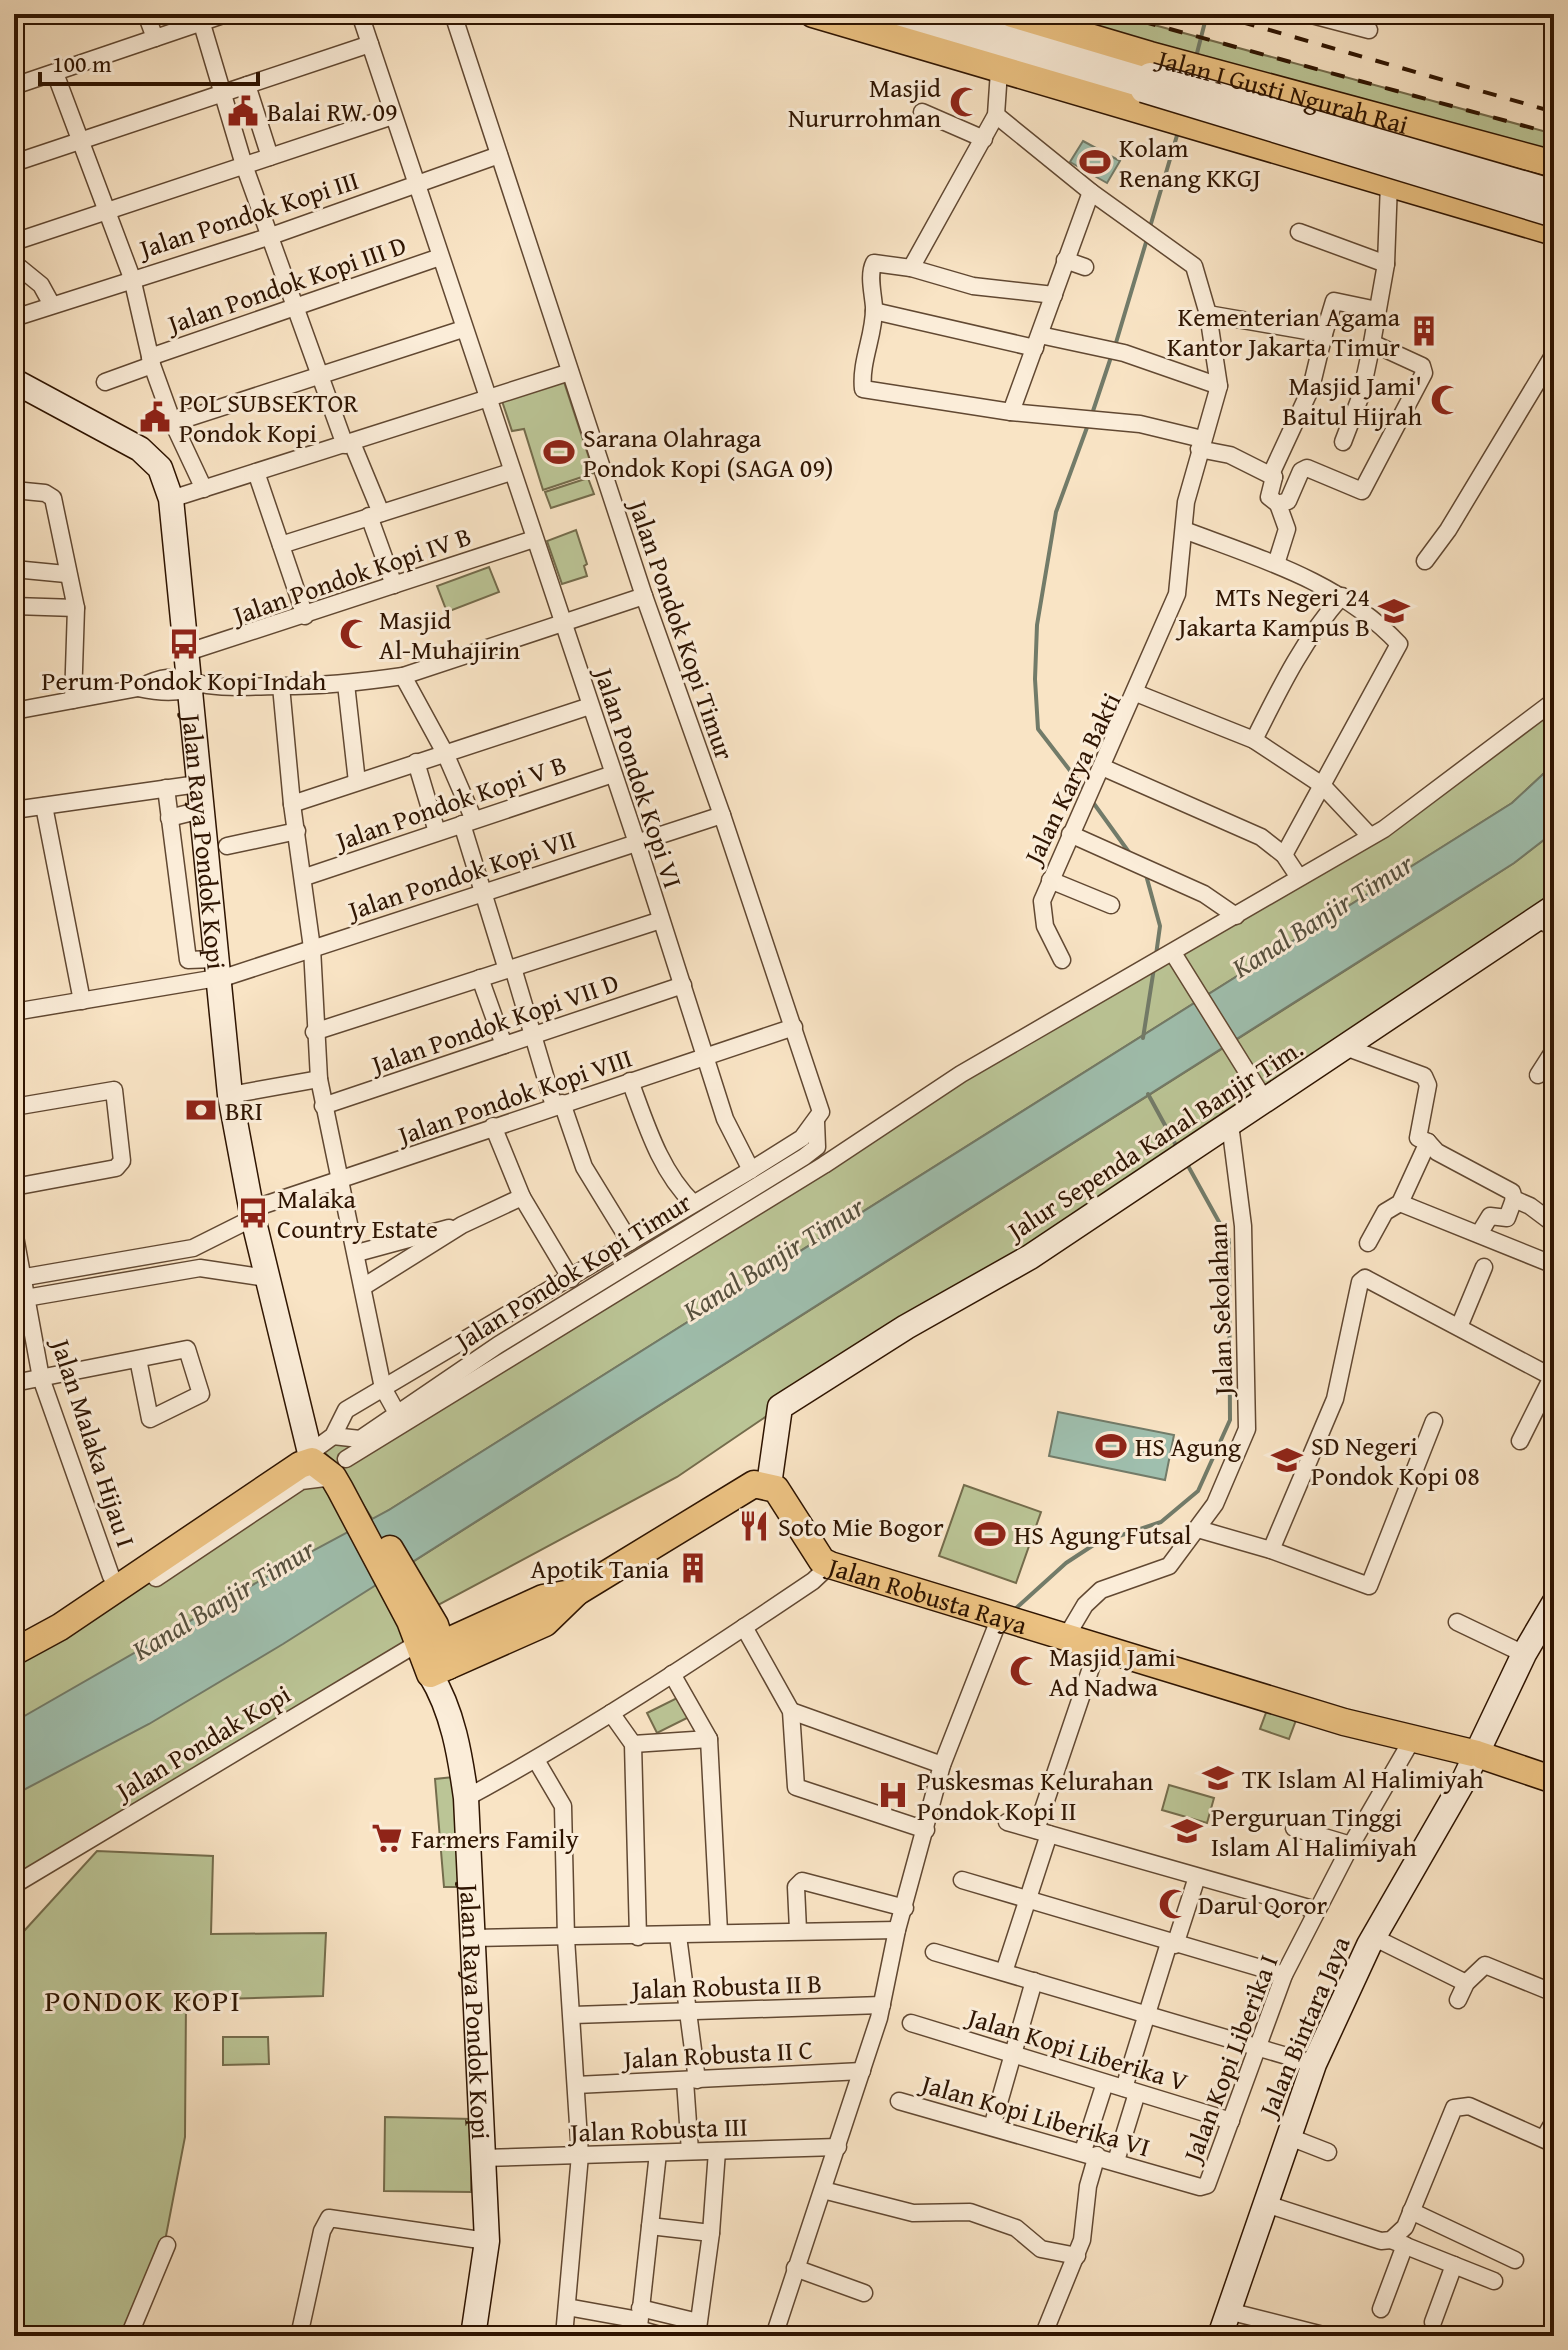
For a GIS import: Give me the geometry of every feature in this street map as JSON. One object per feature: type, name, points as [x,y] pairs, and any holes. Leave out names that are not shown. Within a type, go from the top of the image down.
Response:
[{"type":"main road","name":"Jalan I Gusti Ngurah Rai","points":[[813,14],[999,71],[1238,136],[1554,232]]},
{"type":"main road","name":"Jalan I Gusti Ngurah Rai","points":[[1012,14],[1147,74],[1246,81],[1554,164]]},
{"type":"main road","points":[[1491,214],[1510,151]]},
{"type":"main road","points":[[14,1633],[111,1576],[281,1463],[324,1461]]},
{"type":"main road","points":[[14,1652],[60,1627],[324,1461]]},
{"type":"main road","name":"Jalan Raya Pondok Kopi","points":[[324,1461],[431,1650]]},
{"type":"main road","points":[[431,1650],[543,1598],[577,1592],[754,1484],[769,1485]]},
{"type":"main road","name":"Jalan Robusta Raya","points":[[769,1485],[776,1489],[822,1561],[830,1565],[1344,1722],[1477,1754],[1554,1780]]},
{"type":"street","points":[[146,14],[155,38]]},
{"type":"street","name":"Jalan Pondok Kopi VI","points":[[360,14],[486,399],[637,843],[725,1119],[751,1170]]},
{"type":"street","name":"Jalan Pondok Kopi Timur","points":[[324,1461],[398,1415],[498,1345],[817,1147],[816,1122],[820,1107],[722,815],[644,596],[453,14]]},
{"type":"street","points":[[869,14],[1147,74],[1554,215]]},
{"type":"street","points":[[946,14],[1554,192]]},
{"type":"street","points":[[1308,14],[1369,30]]},
{"type":"street","points":[[14,86],[223,15]]},
{"type":"street","points":[[202,24],[244,165],[375,515],[394,585]]},
{"type":"street","points":[[14,163],[370,44]]},
{"type":"street","points":[[911,268],[996,115],[999,71]]},
{"type":"street","points":[[55,73],[77,142],[132,278],[151,361],[173,423],[204,489]]},
{"type":"street","points":[[247,85],[270,157]]},
{"type":"street","points":[[922,112],[984,139]]},
{"type":"street","points":[[996,115],[1091,192],[1194,266],[1208,314],[1219,386],[1200,444],[1186,502],[1177,594],[1136,693]]},
{"type":"street","points":[[14,242],[393,116]]},
{"type":"street","name":"Jalan Pondok Kopi III","points":[[14,318],[271,236],[499,155]]},
{"type":"street","points":[[1343,442],[1361,395],[1372,343],[1386,264],[1389,183]]},
{"type":"street","points":[[1011,412],[1091,192]]},
{"type":"street","points":[[1299,232],[1386,264]]},
{"type":"street","name":"Jalan Pondok Kopi III D","points":[[105,382],[151,361],[296,306],[440,257]]},
{"type":"street","points":[[1065,260],[1085,267]]},
{"type":"street","points":[[14,263],[41,285],[52,305]]},
{"type":"street","points":[[1054,295],[973,286],[911,268],[874,263],[871,272],[874,311],[862,373],[863,389],[1011,412],[1156,427],[1230,455],[1274,477]]},
{"type":"street","points":[[1276,564],[1287,529],[1278,504],[1269,496],[1274,477],[1272,472],[1315,377],[1334,301],[1377,310]]},
{"type":"street","points":[[874,311],[1038,342],[1124,353],[1219,386]]},
{"type":"street","points":[[1208,314],[1324,334]]},
{"type":"street","points":[[173,423],[463,329]]},
{"type":"street","points":[[1278,504],[1288,501],[1304,468],[1359,493],[1365,488],[1424,373],[1422,366],[1372,343]]},
{"type":"street","points":[[1425,561],[1448,530],[1554,354]]},
{"type":"street","points":[[171,499],[570,372]]},
{"type":"street","name":"Jalan Raya Pondok Kopi","points":[[14,381],[140,449],[160,468],[171,499],[190,676],[215,969],[230,1095],[291,1384],[285,1407],[324,1461]]},
{"type":"street","points":[[256,472],[305,616]]},
{"type":"street","points":[[281,545],[511,472]]},
{"type":"street","points":[[14,490],[45,493],[53,498],[66,574],[76,608],[73,700]]},
{"type":"street","points":[[1184,530],[1276,564],[1342,596],[1399,644],[1284,855]]},
{"type":"street","name":"Jalan Pondok Kopi IV B","points":[[190,676],[305,616],[534,539]]},
{"type":"street","points":[[14,569],[66,574]]},
{"type":"street","points":[[14,711],[138,688],[157,679],[190,676],[281,686],[346,684],[403,676],[644,596]]},
{"type":"street","points":[[1254,740],[1293,661],[1315,627],[1342,596]]},
{"type":"street","points":[[14,606],[76,608]]},
{"type":"street","points":[[403,676],[445,753],[468,822],[483,893],[558,1105],[584,1167],[630,1242]]},
{"type":"street","points":[[346,684],[357,782]]},
{"type":"street","points":[[281,686],[292,804],[305,877],[312,948],[314,1032],[323,1106],[357,1253],[383,1388],[398,1415]]},
{"type":"street","name":"Jalan Karya Bakti","points":[[1062,960],[1041,914],[1050,880],[1136,693],[1254,740],[1322,785],[1370,836]]},
{"type":"street","points":[[14,1662],[148,1583],[301,1481],[324,1461],[824,1165],[961,1074],[1142,971],[1177,959],[1298,876],[1370,836],[1554,701]]},
{"type":"street","points":[[292,804],[590,706]]},
{"type":"street","points":[[416,762],[437,832]]},
{"type":"street","points":[[1102,767],[1261,837],[1284,855],[1298,876]]},
{"type":"street","name":"Jalan Pondok Kopi V B","points":[[305,877],[613,774]]},
{"type":"street","points":[[14,810],[198,784]]},
{"type":"street","points":[[166,788],[188,960],[215,969]]},
{"type":"street","points":[[44,806],[82,1001]]},
{"type":"street","points":[[169,818],[201,810]]},
{"type":"street","name":"Jalan Pondok Kopi VII","points":[[14,1012],[82,1001],[312,948],[722,815]]},
{"type":"street","points":[[227,846],[297,831]]},
{"type":"street","points":[[1070,834],[1204,894],[1236,916]]},
{"type":"street","points":[[1050,880],[1111,905]]},
{"type":"street","name":"Jalur Sependa Kanal Banjir Tim.","points":[[769,1485],[780,1407],[906,1327],[1030,1257],[1230,1124],[1260,1094],[1348,1048],[1549,918]]},
{"type":"street","points":[[314,1032],[661,920]]},
{"type":"street","points":[[1177,959],[1260,1094]]},
{"type":"street","points":[[480,978],[504,1045]]},
{"type":"street","name":"Jalan Pondok Kopi VII D","points":[[323,1106],[683,985]]},
{"type":"street","name":"Jalan Pondok Kopi VIII","points":[[18,1278],[195,1246],[253,1214],[493,1126],[794,1027]]},
{"type":"street","points":[[1348,1048],[1424,1076],[1428,1085],[1418,1138],[1428,1142],[1437,1152],[1512,1192],[1514,1199],[1507,1218],[1490,1216],[1479,1234]]},
{"type":"street","points":[[1538,1075],[1554,1050]]},
{"type":"street","points":[[230,1095],[319,1079]]},
{"type":"street","points":[[630,1081],[651,1139],[681,1191],[693,1203]]},
{"type":"street","points":[[14,1107],[112,1088],[122,1161],[116,1168],[14,1187]]},
{"type":"street","name":"Jalan Pondok Kopi Timur","points":[[324,1461],[346,1410],[751,1170],[802,1138],[816,1122]]},
{"type":"street","name":"Jalan Sekolahan","points":[[1066,1637],[1085,1605],[1101,1590],[1169,1566],[1215,1504],[1241,1445],[1248,1417],[1243,1226],[1230,1124]]},
{"type":"street","points":[[493,1126],[522,1197],[571,1279]]},
{"type":"street","points":[[1368,1243],[1385,1212],[1400,1203],[1428,1142]]},
{"type":"street","points":[[363,1287],[420,1244],[522,1197]]},
{"type":"street","points":[[1514,1199],[1551,1214]]},
{"type":"street","points":[[1400,1203],[1554,1265]]},
{"type":"street","name":"Jalan Malaka Hijau I","points":[[14,1231],[20,1299],[41,1378],[111,1576]]},
{"type":"street","points":[[357,1253],[420,1244]]},
{"type":"street","points":[[195,1246],[199,1269]]},
{"type":"street","points":[[1459,1327],[1484,1267]]},
{"type":"street","points":[[20,1299],[199,1269],[267,1278]]},
{"type":"street","points":[[1271,1550],[1335,1399],[1360,1282],[1371,1278],[1553,1378],[1520,1441]]},
{"type":"street","points":[[14,1383],[41,1378],[138,1359],[190,1349],[201,1394],[150,1419],[138,1359]]},
{"type":"street","points":[[1198,1529],[1271,1550],[1364,1587],[1372,1583],[1434,1421]]},
{"type":"street","points":[[466,1798],[536,1760],[672,1674],[813,1581],[830,1565]]},
{"type":"street","name":"Jalan Bintara Jaya","points":[[1220,2336],[1263,2203],[1314,2064],[1373,1937],[1477,1754],[1524,1654],[1554,1603]]},
{"type":"street","points":[[774,2336],[882,2005],[897,1930],[942,1765],[1006,1619]]},
{"type":"street","points":[[1457,1622],[1524,1654]]},
{"type":"street","points":[[744,1627],[791,1711],[794,1780],[800,1788],[926,1830]]},
{"type":"street","points":[[1004,1972],[1028,1899],[1043,1832],[1098,1647]]},
{"type":"street","name":"Jalan Raya Pondok Kopi","points":[[431,1650],[458,1745],[466,1798],[487,2241],[473,2336]]},
{"type":"street","name":"Jalan Pondak Kopi","points":[[14,1885],[431,1650]]},
{"type":"street","points":[[672,1674],[709,1739],[719,1932]]},
{"type":"street","points":[[791,1711],[942,1765]]},
{"type":"street","points":[[611,1713],[633,1744],[638,1937]]},
{"type":"street","name":"Jalan Kopi Liberika I","points":[[1207,2185],[1284,1975],[1351,1845],[1413,1738]]},
{"type":"street","points":[[633,1744],[709,1739]]},
{"type":"street","points":[[536,1760],[555,1787],[563,1806],[566,1938],[580,2155],[564,2336]]},
{"type":"street","points":[[1007,1822],[1316,1910]]},
{"type":"street","points":[[1294,1828],[1351,1845]]},
{"type":"street","points":[[1116,2161],[1147,2014],[1197,1877]]},
{"type":"street","points":[[962,1880],[1284,1975]]},
{"type":"street","points":[[798,1930],[796,1887],[802,1881],[905,1908]]},
{"type":"street","points":[[474,1938],[897,1930]]},
{"type":"street","points":[[678,1936],[691,2080],[690,2151]]},
{"type":"street","points":[[1373,1937],[1466,1983]]},
{"type":"street","points":[[934,1952],[1314,2064]]},
{"type":"street","points":[[1458,2000],[1466,1983],[1485,1965],[1554,1993]]},
{"type":"street","points":[[992,2127],[1034,1981]]},
{"type":"street","name":"Jalan Robusta II B","points":[[573,2015],[882,2005]]},
{"type":"street","name":"Jalan Kopi Liberika V","points":[[911,2023],[1231,2121]]},
{"type":"street","name":"Jalan Robusta II C","points":[[576,2085],[862,2071]]},
{"type":"street","points":[[1043,2336],[1077,2256],[1090,2153],[1105,2083]]},
{"type":"street","name":"Jalan Kopi Liberika VI","points":[[899,2101],[1090,2153],[1200,2187],[1207,2185]]},
{"type":"street","points":[[1381,2309],[1398,2242],[1454,2108],[1469,2106],[1549,2141],[1554,2121]]},
{"type":"street","points":[[1287,2136],[1328,2152]]},
{"type":"street","name":"Jalan Robusta III","points":[[482,2158],[838,2147]]},
{"type":"street","points":[[567,2307],[639,2323],[697,2329],[711,2233],[717,2151]]},
{"type":"street","points":[[639,2323],[658,2153]]},
{"type":"street","points":[[823,2190],[913,2213],[970,2212],[1016,2228],[1041,2249],[1077,2256]]},
{"type":"street","points":[[1263,2203],[1381,2241],[1398,2242],[1494,2281]]},
{"type":"street","points":[[1411,2211],[1515,2260]]},
{"type":"street","points":[[304,2335],[316,2254],[329,2218],[487,2241]]},
{"type":"street","points":[[650,2226],[711,2233]]},
{"type":"street","points":[[129,2336],[167,2245]]},
{"type":"street","points":[[1433,2322],[1454,2265]]},
{"type":"street","points":[[795,2268],[864,2293]]},
{"type":"street","points":[[1228,2311],[1327,2336]]},
{"type":"street","points":[[639,2323],[663,2336]]},
{"type":"green space","points":[[1012,14],[1114,14],[1554,134],[1554,164]]},
{"type":"green space","name":"Sarana Olahraga Pondok Kopi (SAGA 09)","points":[[564,382],[594,473],[543,490],[524,429],[512,431],[502,401]]},
{"type":"green space","name":"Sarana Olahraga Pondok Kopi (SAGA 09)","points":[[588,478],[594,494],[551,508],[545,492]]},
{"type":"green space","points":[[576,530],[587,564],[584,566],[587,576],[562,584],[547,541]]},
{"type":"green space","points":[[489,567],[499,592],[447,612],[437,586]]},
{"type":"green space","points":[[1554,701],[1554,764],[1512,803],[373,1520],[337,1464],[318,1447],[360,1438],[817,1147],[824,1164],[1382,830]]},
{"type":"green space","points":[[1554,832],[1554,907],[780,1407],[677,1477],[427,1611],[400,1570],[1444,908],[1514,863]]},
{"type":"green space","points":[[312,1461],[418,1643],[14,1885],[14,1652]]},
{"type":"green space","name":"HS Agung Futsal","points":[[964,1485],[1041,1512],[1016,1583],[939,1556]]},
{"type":"green space","points":[[679,1697],[689,1717],[657,1733],[647,1713]]},
{"type":"green space","points":[[1267,1710],[1296,1720],[1289,1739],[1260,1729]]},
{"type":"green space","points":[[463,1776],[470,1887],[444,1887],[435,1779]]},
{"type":"green space","points":[[1169,1785],[1214,1798],[1207,1823],[1162,1810]]},
{"type":"green space","points":[[97,1851],[213,1856],[211,1934],[326,1933],[323,1996],[186,2000],[185,2137],[160,2267],[128,2336],[14,2336],[14,1942]]},
{"type":"green space","points":[[223,2037],[268,2037],[269,2064],[223,2065]]},
{"type":"green space","points":[[385,2117],[472,2119],[471,2192],[384,2191]]},
{"type":"shaded area","name":"Kolam Renang KKGJ","points":[[1083,141],[1120,161],[1107,183],[1070,162]]},
{"type":"shaded area","points":[[1554,764],[1554,832],[1514,863],[283,1644],[149,1724],[14,1795],[14,1722],[389,1510],[1512,803]]},
{"type":"shaded area","name":"HS Agung","points":[[1058,1412],[1174,1435],[1165,1480],[1049,1456]]},
{"type":"waterway","points":[[1196,57],[1207,14]]},
{"type":"waterway","points":[[1150,227],[1178,132]]},
{"type":"waterway","points":[[1115,346],[1147,239]]},
{"type":"waterway","points":[[1092,414],[1112,354]]},
{"type":"waterway","points":[[1085,790],[1038,729],[1035,679],[1037,625],[1056,512],[1089,422]]},
{"type":"waterway","points":[[1092,801],[1131,855]]},
{"type":"waterway","points":[[1146,875],[1160,926],[1156,955]]},
{"type":"waterway","points":[[1143,1038],[1154,968]]},
{"type":"waterway","points":[[1148,1094],[1178,1149]]},
{"type":"waterway","points":[[1014,1610],[1066,1563],[1095,1544],[1161,1522],[1198,1491],[1230,1420],[1229,1240],[1187,1164]]},
{"type":"railway","points":[[1115,14],[1554,134]]},
{"type":"railway","points":[[1214,14],[1554,112]]},
{"type":"place","name":"Masjid Nururrohman","points":[[965,102]]},
{"type":"place","name":"Balai RW. 09","points":[[243,111]]},
{"type":"place","name":"Kolam Renang KKGJ","points":[[1095,162]]},
{"type":"place","name":"Kementerian Agama Kantor Jakarta Timur","points":[[1424,331]]},
{"type":"place","name":"Masjid Jami' Baitul Hijrah","points":[[1446,400]]},
{"type":"place","name":"POL SUBSEKTOR Pondok Kopi","points":[[155,417]]},
{"type":"place","name":"Sarana Olahraga Pondok Kopi (SAGA 09)","points":[[559,452]]},
{"type":"place","name":"MTs Negeri 24 Jakarta Kampus B","points":[[1394,611]]},
{"type":"place","name":"Masjid Al-Muhajirin","points":[[355,634]]},
{"type":"place","name":"Perum Pondok Kopi Indah","points":[[184,644]]},
{"type":"place","name":"BRI","points":[[201,1110]]},
{"type":"place","name":"Malaka Country Estate","points":[[253,1213]]},
{"type":"place","name":"HS Agung","points":[[1111,1446]]},
{"type":"place","name":"SD Negeri Pondok Kopi 08","points":[[1287,1460]]},
{"type":"place","name":"Soto Mie Bogor","points":[[754,1526]]},
{"type":"place","name":"HS Agung Futsal","points":[[990,1534]]},
{"type":"place","name":"Apotik Tania","points":[[693,1568]]},
{"type":"place","name":"Masjid Jami Ad Nadwa","points":[[1025,1671]]},
{"type":"place","name":"TK Islam Al Halimiyah","points":[[1218,1778]]},
{"type":"place","name":"Puskesmas Kelurahan Pondok Kopi II","points":[[893,1795]]},
{"type":"place","name":"Perguruan Tinggi Islam Al Halimiyah","points":[[1187,1831]]},
{"type":"place","name":"Farmers Family","points":[[387,1838]]},
{"type":"place","name":"Darul Qoror","points":[[1174,1904]]},
{"type":"district","name":"PONDOK KOPI","points":[[143,2000]]},
{"type":"water label","name":"Kanal Banjir Timur","points":[[1322,915]]},
{"type":"water label","name":"Kanal Banjir Timur","points":[[773,1258]]},
{"type":"water label","name":"Kanal Banjir Timur","points":[[223,1599]]}]
